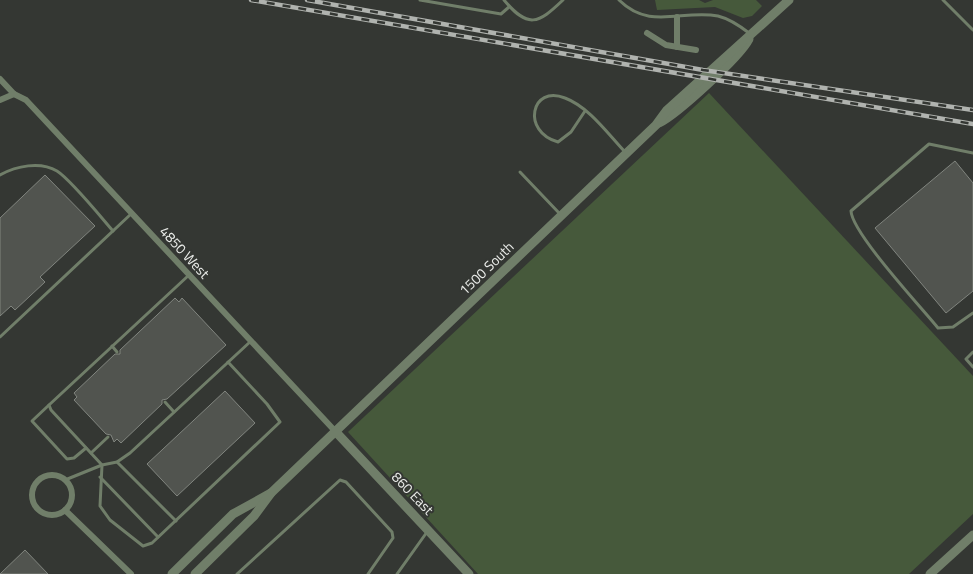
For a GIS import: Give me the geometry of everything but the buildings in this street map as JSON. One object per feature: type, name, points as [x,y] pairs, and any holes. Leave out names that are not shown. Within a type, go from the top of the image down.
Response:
[{"type":"street","name":"1500 South","points":[[271,493],[626,153],[656,125],[672,115],[736,57],[751,35],[789,0]]},
{"type":"street","points":[[677,17],[677,48]]},
{"type":"street","points":[[647,33],[661,43],[677,48],[696,50]]},
{"type":"street","name":"4850 West","points":[[0,79],[14,94],[26,100],[335,431]]},
{"type":"street","points":[[0,100],[14,94]]},
{"type":"street","name":"860 East","points":[[335,431],[469,574]]},
{"type":"street","points":[[57,476],[65,480],[72,492],[70,502],[65,510],[57,514],[44,514],[34,504],[32,495],[34,486],[44,477],[57,476]]},
{"type":"street","points":[[172,574],[233,514],[271,493]]},
{"type":"street","points":[[195,574],[254,516],[271,493]]},
{"type":"street","points":[[65,510],[132,574]]},
{"type":"street","points":[[930,574],[973,535]]},
{"type":"lane","points":[[420,0],[501,14],[509,7]]},
{"type":"lane","points":[[504,0],[523,19],[537,20],[545,17],[563,0]]},
{"type":"lane","points":[[619,0],[626,7],[648,17],[720,17],[738,25],[751,35]]},
{"type":"lane","points":[[943,0],[973,30]]},
{"type":"lane","points":[[585,111],[572,132],[558,142],[550,140],[535,122],[533,115],[538,103],[548,97],[564,97],[585,111],[626,153]]},
{"type":"lane","points":[[973,153],[929,144],[851,211],[851,218],[871,245],[938,328],[953,327],[973,313]]},
{"type":"lane","points":[[0,174],[29,166],[53,169],[60,173],[113,231]]},
{"type":"lane","points":[[520,172],[561,215]]},
{"type":"lane","points":[[0,337],[132,213]]},
{"type":"lane","points":[[86,448],[74,458],[68,459],[32,421],[189,275]]},
{"type":"lane","points":[[65,480],[102,465],[117,462],[251,341]]},
{"type":"lane","points":[[112,346],[117,352]]},
{"type":"lane","points":[[973,352],[966,359],[973,367]]},
{"type":"lane","points":[[102,465],[100,506],[110,520],[144,546],[152,543],[280,422],[267,404],[228,362]]},
{"type":"lane","points":[[164,402],[174,412]]},
{"type":"lane","points":[[49,404],[51,410],[102,465]]},
{"type":"lane","points":[[91,453],[108,437]]},
{"type":"lane","points":[[117,462],[176,521]]},
{"type":"lane","points":[[100,477],[158,537]]},
{"type":"lane","points":[[237,574],[340,480],[346,482],[392,532],[393,538],[368,574]]},
{"type":"lane","points":[[397,574],[415,546],[429,530]]},
{"type":"green space","points":[[655,0],[699,0],[705,3],[713,0],[756,0],[762,6],[752,16],[743,18],[715,7],[657,10]]},
{"type":"green space","points":[[709,93],[973,376],[973,514],[909,574],[478,574],[348,432]]},
{"type":"railway","points":[[251,0],[973,124]]},
{"type":"railway","points":[[307,0],[703,70],[973,110]]}]
